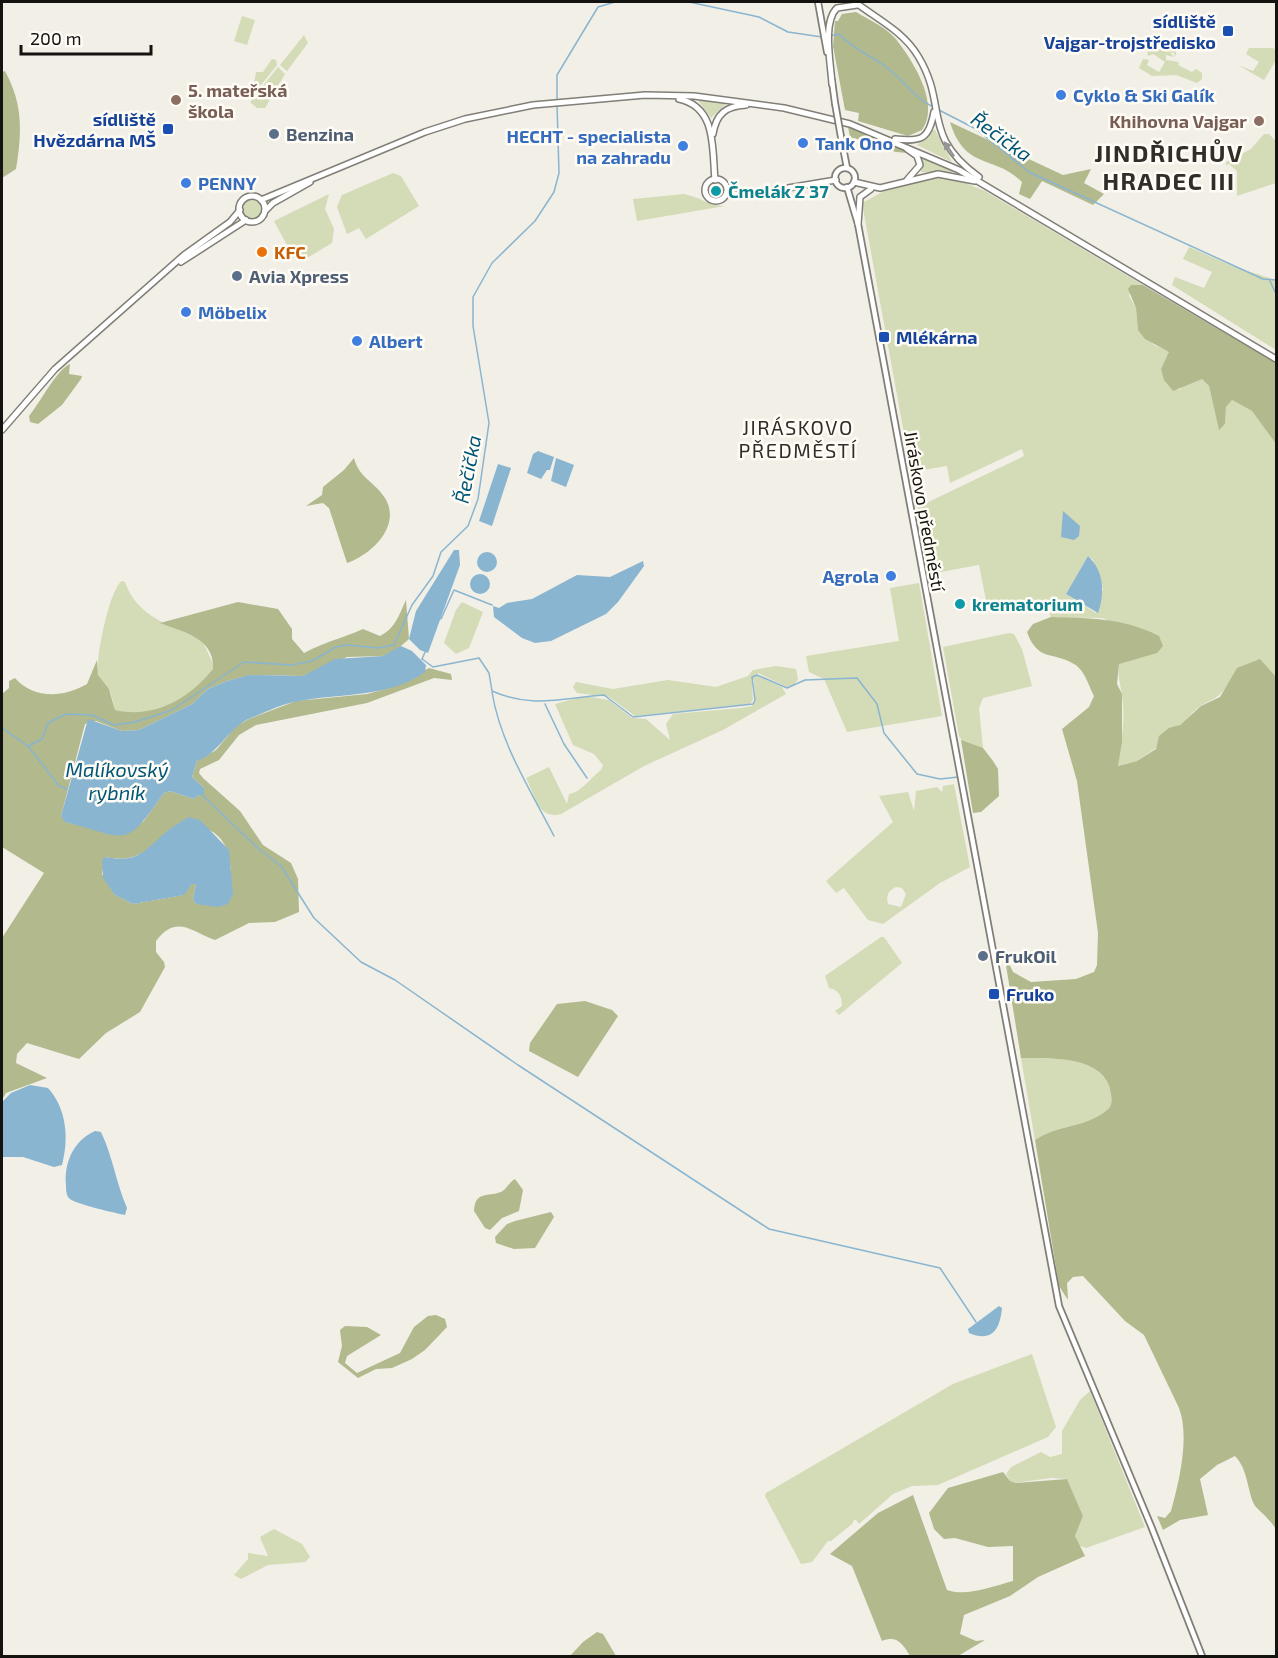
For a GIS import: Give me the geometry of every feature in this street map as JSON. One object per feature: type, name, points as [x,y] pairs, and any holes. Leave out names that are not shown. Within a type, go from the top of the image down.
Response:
[{"type":"main road","points":[[818,2],[847,168],[854,175],[854,183]]},
{"type":"main road","points":[[849,2],[856,3],[894,29],[917,55],[929,80],[942,138],[951,153],[987,185]]},
{"type":"main road","points":[[832,84],[828,29],[830,18],[837,8],[856,3]]},
{"type":"main road","points":[[662,95],[685,100],[699,108],[708,122],[712,138],[715,180]]},
{"type":"main road","points":[[2,430],[55,369],[167,271],[230,222],[246,198],[253,196],[261,200],[435,128],[465,119],[552,102],[662,95],[760,104],[811,113],[887,138],[934,157],[987,185],[1276,358]]},
{"type":"main road","points":[[712,138],[716,120],[723,111],[736,105],[760,104]]},
{"type":"main road","points":[[887,138],[907,140],[923,137],[930,128],[934,110]]},
{"type":"main road","points":[[898,142],[914,153],[920,162],[917,170],[906,181]]},
{"type":"main road","points":[[847,168],[838,171],[836,180],[841,187],[854,183],[873,188]]},
{"type":"main road","points":[[858,224],[860,197],[873,188],[943,174],[987,185]]},
{"type":"main road","points":[[167,271],[246,220],[257,220],[273,203],[322,175]]},
{"type":"main road","points":[[715,180],[725,184],[727,193],[723,199],[716,201],[707,197],[706,187],[715,180]]},
{"type":"main road","points":[[727,193],[759,193],[836,180]]},
{"type":"main road","name":"Jiráskovo předměstí","points":[[847,187],[858,224],[1059,1306],[1152,1526],[1202,1656]]},
{"type":"main road","points":[[261,200],[264,213]]},
{"type":"main road","points":[[240,210],[246,220]]},
{"type":"green space","points":[[856,12],[891,34],[916,69],[926,95],[928,108],[927,119],[922,130],[908,136],[858,121],[859,113],[845,110],[833,46],[835,21],[838,21],[842,14]]},
{"type":"green space","points":[[242,16],[255,20],[247,45],[234,41]]},
{"type":"green space","points":[[304,35],[308,43],[287,71],[280,65]]},
{"type":"green space","points":[[1249,48],[1276,50],[1276,60],[1264,80],[1238,65],[1253,71],[1259,62],[1246,54]]},
{"type":"green space","points":[[1147,49],[1177,49],[1175,57],[1174,53],[1169,51],[1174,57],[1166,55],[1166,60],[1179,62],[1178,65],[1192,72],[1196,69],[1202,73],[1202,79],[1197,83],[1176,75],[1152,76],[1139,68],[1143,59],[1149,60],[1147,65],[1159,72],[1165,62],[1153,54],[1148,56]]},
{"type":"green space","points":[[272,59],[276,60],[277,65],[257,90],[253,89],[256,72],[263,72]]},
{"type":"green space","points":[[278,67],[285,74],[265,108],[257,108],[250,102]]},
{"type":"green space","points":[[5,71],[15,95],[20,130],[16,169],[2,178],[2,72]]},
{"type":"green space","points":[[697,99],[727,103],[711,118]]},
{"type":"green space","points":[[950,122],[1063,175],[1091,169],[1084,183],[1104,194],[1093,205],[1042,181],[1030,199],[1019,194],[1022,182],[1011,173],[972,155],[956,137]]},
{"type":"green space","points":[[848,127],[894,144],[908,153],[896,152],[850,137]]},
{"type":"green space","points":[[935,130],[952,162],[917,145]]},
{"type":"green space","points":[[1264,134],[1269,134],[1276,141],[1276,183],[1237,196],[1237,171],[1229,164],[1226,165],[1226,162],[1251,149]]},
{"type":"green space","points":[[922,157],[953,170],[953,172],[921,172]]},
{"type":"green space","points":[[393,173],[401,176],[419,206],[366,239],[359,228],[347,234],[337,207],[342,195]]},
{"type":"green space","points":[[935,177],[953,178],[985,191],[1143,285],[1132,285],[1129,296],[1136,308],[1138,330],[1154,345],[1170,352],[1161,369],[1179,390],[1188,382],[1202,379],[1209,386],[1219,429],[1225,424],[1226,407],[1232,400],[1252,411],[1276,444],[1276,677],[1228,684],[1218,696],[1199,707],[1181,724],[1163,733],[1156,748],[1137,761],[1117,766],[1123,714],[1119,663],[1157,653],[1103,618],[1051,617],[1046,600],[988,610],[979,565],[935,573],[927,535],[923,535],[918,507],[1024,456],[1022,449],[950,483],[947,466],[911,472],[862,203],[884,191]],"holes":[[[1088,556],[1093,560],[1103,589],[1096,613],[1066,594]]]},
{"type":"green space","points":[[329,194],[325,209],[334,229],[332,243],[302,261],[294,258],[274,221]]},
{"type":"green space","points":[[684,194],[714,205],[725,206],[637,221],[633,199]]},
{"type":"green space","points":[[252,199],[259,202],[262,209],[259,216],[252,219],[245,216],[242,209],[245,202]]},
{"type":"green space","points":[[1189,247],[1235,267],[1276,280],[1276,350],[1172,285],[1175,277],[1204,288],[1212,272],[1183,259]]},
{"type":"green space","points":[[1131,285],[1143,285],[1276,363],[1276,444],[1252,411],[1232,400],[1226,407],[1225,424],[1219,430],[1209,386],[1202,379],[1173,391],[1164,380],[1161,369],[1169,352],[1145,339],[1138,330],[1136,308],[1128,289]]},
{"type":"green space","points":[[70,364],[69,374],[82,376],[81,379],[62,405],[38,424],[30,422],[29,416],[49,387],[60,372]]},
{"type":"green space","points":[[354,458],[363,475],[385,498],[390,519],[387,529],[374,546],[347,563],[329,508],[323,503],[306,506],[322,495],[323,487],[344,470]]},
{"type":"green space","points":[[122,581],[125,582],[138,604],[147,612],[168,625],[202,640],[214,666],[210,675],[195,691],[174,703],[144,713],[115,710],[110,691],[98,675],[99,652],[105,623],[117,586]]},
{"type":"green space","points":[[919,583],[942,716],[847,732],[824,679],[809,672],[806,656],[899,641],[890,588]]},
{"type":"green space","points":[[406,600],[409,639],[395,651],[383,656],[347,657],[303,676],[250,675],[227,681],[208,689],[192,704],[139,730],[122,731],[96,721],[85,724],[61,816],[66,822],[90,828],[143,822],[164,793],[170,791],[194,799],[204,788],[192,777],[197,761],[216,750],[236,726],[249,719],[296,701],[367,694],[389,688],[429,668],[451,674],[452,680],[434,678],[367,703],[256,725],[239,735],[219,760],[200,769],[199,773],[203,778],[240,811],[263,845],[291,863],[298,879],[299,912],[275,922],[249,923],[215,940],[184,927],[170,928],[156,941],[156,952],[165,967],[140,1012],[106,1033],[79,1059],[27,1043],[17,1054],[16,1063],[47,1078],[6,1093],[2,1100],[2,938],[44,873],[2,847],[2,694],[9,688],[9,681],[15,678],[30,690],[39,693],[68,692],[87,684],[97,660],[98,675],[109,689],[115,710],[143,712],[157,709],[182,698],[213,669],[209,650],[203,643],[187,633],[160,623],[238,602],[278,609],[292,629],[292,639],[304,653],[363,629],[380,636],[393,625]],"holes":[[[181,822],[211,831],[223,842],[227,849],[231,871],[196,904],[193,899],[196,884],[192,884],[183,895],[133,904],[115,895],[102,874],[105,857],[119,859],[139,855]]]},
{"type":"green space","points":[[462,602],[483,612],[469,648],[456,654],[444,643],[456,610]]},
{"type":"green space","points":[[1051,617],[1119,622],[1159,636],[1163,646],[1157,653],[1119,664],[1117,684],[1122,694],[1122,742],[1118,766],[1137,761],[1156,749],[1159,736],[1169,728],[1180,725],[1201,706],[1220,697],[1237,668],[1260,659],[1276,677],[1276,1529],[1254,1504],[1246,1476],[1235,1456],[1217,1465],[1200,1479],[1208,1515],[1180,1520],[1163,1530],[1157,1516],[1165,1518],[1171,1511],[1182,1460],[1184,1432],[1179,1408],[1144,1335],[1125,1321],[1083,1276],[1073,1277],[1067,1283],[1068,1300],[1059,1286],[1035,1140],[1053,1131],[1099,1116],[1109,1108],[1112,1099],[1107,1081],[1088,1065],[1061,1059],[1021,1058],[1004,953],[1013,972],[1031,982],[1076,979],[1094,972],[1097,965],[1098,933],[1077,781],[1062,729],[1089,707],[1094,696],[1078,666],[1041,652],[1031,641],[1027,632],[1033,624]]},
{"type":"green space","points":[[1009,633],[1014,634],[1022,649],[1032,686],[983,698],[979,708],[983,748],[964,744],[959,736],[943,647]]},
{"type":"green space","points":[[776,666],[796,669],[798,679],[794,685],[787,687],[758,673],[756,675],[782,687],[786,694],[723,730],[644,766],[561,814],[547,813],[538,804],[526,778],[549,767],[567,804],[569,794],[582,787],[601,770],[603,765],[594,754],[573,745],[555,704],[585,696],[609,700],[632,718],[646,719],[670,740],[666,724],[673,714],[741,708],[752,706],[755,701],[754,680],[752,679],[753,700],[750,704],[635,716],[609,697],[577,693],[573,687],[576,682],[613,689],[668,680],[716,687],[748,676],[753,670]]},
{"type":"green space","points":[[961,740],[983,748],[998,769],[999,796],[981,812],[973,813]]},
{"type":"green space","points":[[954,784],[970,867],[940,883],[883,924],[868,920],[844,888],[836,893],[826,881],[893,822],[879,796],[908,792],[914,811],[916,791],[937,787],[942,792],[943,786]],"holes":[[[896,887],[902,888],[906,894],[901,907],[888,904],[889,892]]]},
{"type":"green space","points":[[884,937],[902,963],[839,1015],[835,1011],[842,1006],[841,996],[829,988],[825,976]]},
{"type":"green space","points":[[585,1001],[612,1010],[618,1016],[578,1077],[529,1051],[530,1043],[557,1004]]},
{"type":"green space","points":[[1021,1058],[1061,1059],[1088,1065],[1107,1081],[1111,1097],[1110,1107],[1090,1120],[1053,1131],[1035,1140]]},
{"type":"green space","points":[[515,1179],[523,1190],[519,1211],[502,1218],[490,1230],[485,1228],[474,1211],[477,1200],[483,1196],[501,1192]]},
{"type":"green space","points":[[551,1212],[554,1217],[535,1248],[514,1249],[496,1243],[495,1237],[507,1224]]},
{"type":"green space","points":[[436,1315],[445,1319],[447,1327],[425,1350],[412,1359],[392,1368],[376,1369],[358,1378],[338,1362],[342,1346],[340,1330],[345,1326],[367,1327],[381,1335],[347,1356],[345,1363],[357,1373],[400,1353],[414,1327],[428,1316]]},
{"type":"green space","points":[[1032,1354],[1056,1427],[1048,1437],[938,1485],[912,1486],[893,1494],[859,1524],[854,1520],[831,1541],[828,1541],[812,1562],[801,1564],[765,1496],[766,1493],[953,1384]]},
{"type":"green space","points":[[1090,1391],[1145,1527],[1086,1548],[1078,1545],[1075,1536],[1083,1516],[1067,1479],[1051,1478],[1015,1483],[1010,1481],[1006,1474],[1011,1467],[1041,1452],[1050,1457],[1062,1454],[1062,1431],[1080,1400]]},
{"type":"green space","points":[[1003,1472],[1010,1481],[1015,1483],[1067,1479],[1083,1516],[1075,1536],[1085,1556],[1038,1577],[1010,1596],[964,1615],[960,1634],[976,1641],[985,1640],[958,1656],[910,1656],[896,1640],[882,1641],[852,1566],[830,1554],[878,1513],[913,1495],[947,1590],[971,1592],[1013,1581],[1013,1546],[988,1547],[955,1538],[944,1539],[934,1529],[929,1513],[948,1488]]},
{"type":"green space","points":[[274,1529],[302,1544],[310,1557],[305,1562],[268,1565],[241,1579],[234,1575],[248,1559],[248,1553],[268,1556],[260,1537]]},
{"type":"green space","points":[[597,1632],[603,1634],[616,1656],[570,1656],[583,1642]]},
{"type":"water","points":[[538,451],[554,457],[550,470],[547,470],[541,479],[527,473],[533,454]]},
{"type":"water","points":[[556,458],[574,465],[566,487],[551,481]]},
{"type":"water","points":[[498,464],[511,468],[492,526],[479,521]]},
{"type":"water","points":[[1063,511],[1080,526],[1079,536],[1074,540],[1061,537]]},
{"type":"water","points":[[454,550],[459,550],[460,565],[428,653],[420,650],[409,639],[416,611]]},
{"type":"water","points":[[483,552],[491,552],[497,558],[497,566],[491,572],[483,572],[477,566],[477,558]]},
{"type":"water","points":[[1088,556],[1097,568],[1102,583],[1102,598],[1098,613],[1066,594]]},
{"type":"water","points":[[643,561],[644,566],[618,602],[606,614],[551,641],[535,643],[522,638],[494,617],[493,606],[499,608],[507,603],[532,599],[577,575],[610,577]]},
{"type":"water","points":[[476,574],[484,574],[490,580],[490,588],[484,594],[476,594],[470,588],[470,580]]},
{"type":"water","name":"Malíkovský rybník","points":[[401,646],[412,651],[426,665],[425,672],[395,686],[380,690],[287,704],[243,722],[212,752],[197,761],[192,777],[204,788],[204,796],[198,795],[194,799],[170,791],[164,793],[151,812],[132,832],[114,835],[65,822],[61,816],[88,719],[122,731],[139,730],[192,704],[208,689],[227,681],[249,675],[303,676],[335,659],[383,656]]},
{"type":"water","points":[[188,817],[200,820],[229,850],[233,894],[228,904],[218,907],[196,904],[193,899],[196,884],[192,884],[184,895],[133,904],[115,895],[103,878],[102,860],[105,857],[125,859],[138,855]]},
{"type":"water","points":[[30,1085],[48,1088],[63,1115],[66,1135],[62,1165],[54,1167],[23,1157],[2,1157],[2,1102],[11,1093]]},
{"type":"water","points":[[95,1131],[101,1132],[109,1151],[127,1208],[125,1215],[80,1203],[70,1199],[67,1195],[68,1161],[81,1141]]},
{"type":"water","points":[[999,1306],[1002,1308],[1001,1315],[994,1332],[984,1336],[969,1333],[968,1329]]},
{"type":"waterway","name":"Řečička","points":[[557,99],[557,75],[598,7],[615,2]]},
{"type":"waterway","name":"Řečička","points":[[689,2],[759,17],[788,32],[822,37]]},
{"type":"waterway","name":"Řečička","points":[[829,36],[839,34],[850,44],[886,67],[920,99],[933,107]]},
{"type":"waterway","name":"Řečička","points":[[2,728],[28,746],[42,739],[48,723],[66,714],[92,715],[114,725],[135,722],[172,710],[244,662],[292,665],[312,661],[336,647],[347,645],[378,648],[394,645],[412,605],[433,576],[441,552],[468,526],[478,499],[489,423],[473,326],[473,297],[492,263],[535,221],[554,192],[559,173],[557,104]]},
{"type":"waterway","name":"Řečička","points":[[937,109],[976,129],[1029,172],[1263,279],[1276,280]]},
{"type":"waterway","points":[[1270,281],[1276,294]]},
{"type":"waterway","points":[[441,619],[454,590],[492,605]]},
{"type":"waterway","points":[[422,659],[426,650]]},
{"type":"waterway","points":[[422,659],[433,667],[479,658],[489,673],[492,691],[521,700],[534,701],[604,695],[633,717],[753,704],[755,700],[752,677],[757,675],[787,688],[805,680],[857,678],[877,704],[884,733],[917,774],[940,779],[958,777]]},
{"type":"waterway","points":[[492,692],[509,748],[554,836]]},
{"type":"waterway","points":[[545,704],[564,744],[587,778]]},
{"type":"waterway","points":[[28,746],[59,786],[67,789]]},
{"type":"waterway","points":[[203,796],[260,850],[281,866],[314,918],[361,962],[395,980],[518,1065],[769,1229],[940,1268],[976,1322]]},
{"type":"place","name":"sídliště Vajgar-trojstředisko","points":[[1228,31]]},
{"type":"place","name":"Cyklo & Ski Galík","points":[[1061,95]]},
{"type":"place","name":"5. mateřská škola","points":[[176,100]]},
{"type":"place","name":"Khihovna Vajgar","points":[[1259,121]]},
{"type":"place","name":"sídliště Hvězdárna MŠ","points":[[168,129]]},
{"type":"place","name":"Benzina","points":[[274,134]]},
{"type":"place","name":"Tank Ono","points":[[803,143]]},
{"type":"place","name":"HECHT - specialista na zahradu","points":[[683,146]]},
{"type":"place","name":"PENNY","points":[[186,183]]},
{"type":"place","name":"Čmelák Z 37","points":[[716,191]]},
{"type":"place","name":"KFC","points":[[262,252]]},
{"type":"place","name":"Avia Xpress","points":[[237,276]]},
{"type":"place","name":"Möbelix","points":[[186,312]]},
{"type":"place","name":"Mlékárna","points":[[884,337]]},
{"type":"place","name":"Albert","points":[[357,341]]},
{"type":"place","name":"Agrola","points":[[891,576]]},
{"type":"place","name":"krematorium","points":[[960,604]]},
{"type":"place","name":"FrukOil","points":[[983,956]]},
{"type":"place","name":"Fruko","points":[[994,994]]},
{"type":"district","name":"JINDŘICHŮV HRADEC III","points":[[1169,166]]},
{"type":"district","name":"JIRÁSKOVO PŘEDMĚSTÍ","points":[[798,438]]}]
